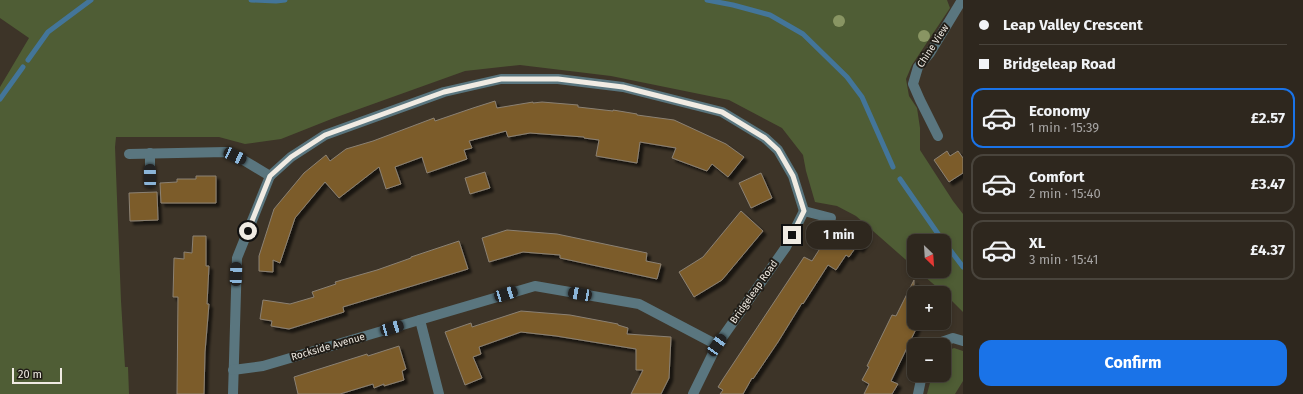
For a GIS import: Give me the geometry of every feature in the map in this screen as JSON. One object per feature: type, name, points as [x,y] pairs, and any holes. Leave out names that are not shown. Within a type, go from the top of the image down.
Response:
[{"type":"street","name":"Chine View","points":[[938,136],[913,84],[918,66],[930,53],[962,0]]},
{"type":"street","points":[[233,394],[237,258],[270,176],[291,157],[325,135],[444,92],[501,79],[558,79],[623,87],[722,112],[765,138],[778,150],[793,176],[804,211],[831,218]]},
{"type":"street","points":[[129,154],[226,152],[270,176]]},
{"type":"street","points":[[150,153],[150,176]]},
{"type":"street","name":"Bridgeleap Road","points":[[693,394],[717,345],[786,247],[804,211]]},
{"type":"street","name":"Rockside Avenue","points":[[233,370],[263,366],[535,286],[639,304],[717,345]]},
{"type":"street","points":[[420,320],[439,394]]},
{"type":"street","points":[[951,339],[963,341]]},
{"type":"street","points":[[918,394],[921,382]]},
{"type":"green space","points":[[0,0],[947,0],[950,8],[912,65],[906,79],[909,96],[917,108],[920,128],[920,150],[963,214],[963,312],[951,300],[951,286],[936,286],[926,278],[951,278],[951,234],[907,234],[907,261],[856,216],[837,206],[815,202],[803,155],[782,128],[729,100],[611,76],[520,65],[465,71],[334,118],[281,139],[245,144],[219,137],[116,137],[115,147],[121,301],[125,367],[128,367],[129,394],[0,394],[0,87],[29,38],[0,18]]},
{"type":"green space","points":[[954,348],[963,351],[963,381],[955,394],[927,394],[930,382],[951,382],[951,349]]},
{"type":"building","points":[[495,101],[497,108],[542,102],[578,105],[578,107],[613,110],[674,120],[726,144],[744,157],[728,177],[712,164],[707,171],[672,158],[676,148],[640,142],[637,163],[596,156],[599,140],[584,137],[530,133],[508,137],[506,131],[469,141],[472,148],[464,150],[467,159],[427,173],[422,157],[395,167],[401,184],[386,189],[379,167],[339,198],[325,182],[295,218],[280,263],[273,260],[273,272],[259,271],[259,256],[274,209],[304,173],[326,155],[330,161],[346,149],[373,141],[434,118],[435,121]]},
{"type":"building","points":[[947,151],[950,156],[958,151],[963,158],[963,173],[949,182],[934,160]]},
{"type":"building","points":[[485,172],[490,188],[470,194],[465,178]]},
{"type":"building","points":[[761,173],[772,198],[751,208],[739,183]]},
{"type":"building","points":[[196,176],[216,176],[216,203],[161,203],[160,183],[177,182],[177,179],[196,179]]},
{"type":"building","points":[[157,192],[158,220],[130,221],[129,193]]},
{"type":"building","points":[[741,211],[763,231],[722,280],[694,297],[679,272],[703,257]]},
{"type":"building","points":[[852,222],[863,229],[861,233],[868,237],[860,249],[856,247],[849,257],[846,255],[836,270],[828,265],[778,342],[753,379],[752,378],[743,394],[720,394],[723,390],[718,387],[804,257],[812,261],[833,228],[840,233],[845,225],[849,228]]},
{"type":"building","points":[[507,230],[557,234],[647,253],[646,261],[661,264],[657,279],[560,258],[560,255],[523,252],[489,262],[482,238]]},
{"type":"building","points":[[193,236],[206,236],[206,266],[209,266],[207,304],[209,304],[205,352],[204,394],[177,394],[178,297],[173,297],[174,258],[184,259],[184,252],[192,253]]},
{"type":"building","points":[[459,241],[468,269],[343,307],[344,312],[289,329],[271,326],[272,321],[260,319],[263,300],[290,304],[314,297],[312,292],[336,284],[335,282],[377,270]]},
{"type":"building","points":[[907,294],[907,330],[916,330],[912,338],[907,338],[907,348],[891,381],[898,384],[892,394],[864,394],[869,384],[862,380],[869,367],[867,366],[892,315],[896,316]]},
{"type":"building","points":[[521,311],[570,315],[618,324],[628,328],[627,334],[671,337],[669,378],[661,394],[631,394],[643,370],[636,370],[636,349],[521,332],[479,347],[481,354],[473,357],[482,378],[465,385],[445,332],[471,323],[472,327]]},
{"type":"building","points":[[399,346],[406,369],[402,371],[404,380],[384,386],[384,384],[374,388],[373,384],[340,394],[298,394],[294,377],[367,354],[368,356]]},
{"type":"waterway","points":[[28,60],[48,32],[91,0]]},
{"type":"waterway","points":[[251,0],[285,0]]},
{"type":"waterway","points":[[707,0],[770,15],[803,34],[847,77],[862,97],[893,167]]},
{"type":"waterway","points":[[0,99],[23,67]]},
{"type":"waterway","points":[[900,179],[938,234]]},
{"type":"waterway","points":[[951,251],[963,267]]},
{"type":"route","points":[[248,231],[270,176],[291,157],[325,135],[444,92],[501,79],[558,79],[623,87],[722,112],[765,138],[778,150],[793,176],[804,211],[792,235]]}]
